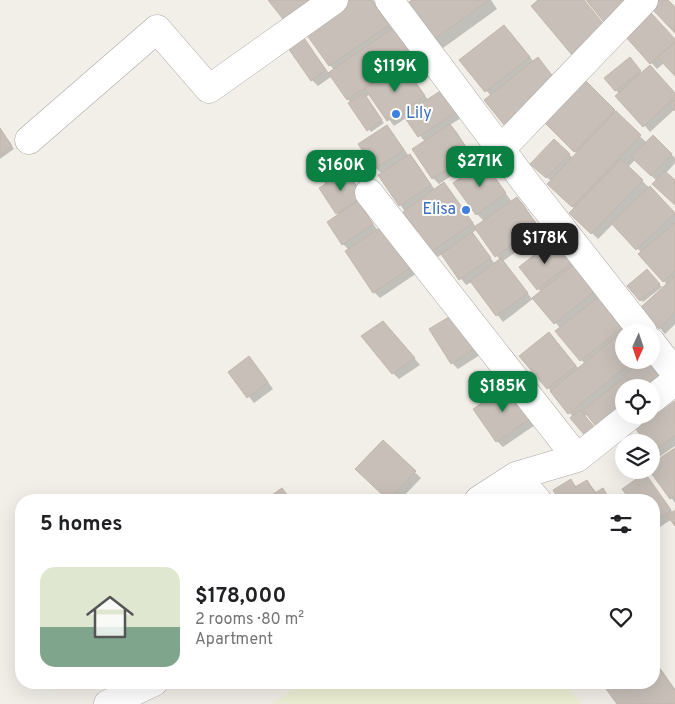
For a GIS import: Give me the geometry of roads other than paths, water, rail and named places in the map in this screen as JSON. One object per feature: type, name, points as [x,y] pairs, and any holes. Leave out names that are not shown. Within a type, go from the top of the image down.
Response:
[{"type":"street","points":[[29,140],[157,29],[209,89],[334,0]]},
{"type":"street","points":[[389,0],[526,183],[638,324]]},
{"type":"street","points":[[501,149],[644,0]]},
{"type":"street","points":[[369,193],[576,458]]},
{"type":"street","points":[[660,354],[675,373]]},
{"type":"street","points":[[660,393],[675,381]]},
{"type":"street","points":[[488,494],[516,476],[576,458],[619,424]]},
{"type":"street","points":[[516,476],[532,494]]},
{"type":"street","points":[[108,704],[139,689]]},
{"type":"place","name":"Lily","points":[[396,114]]},
{"type":"place","name":"Elisa","points":[[466,210]]}]
